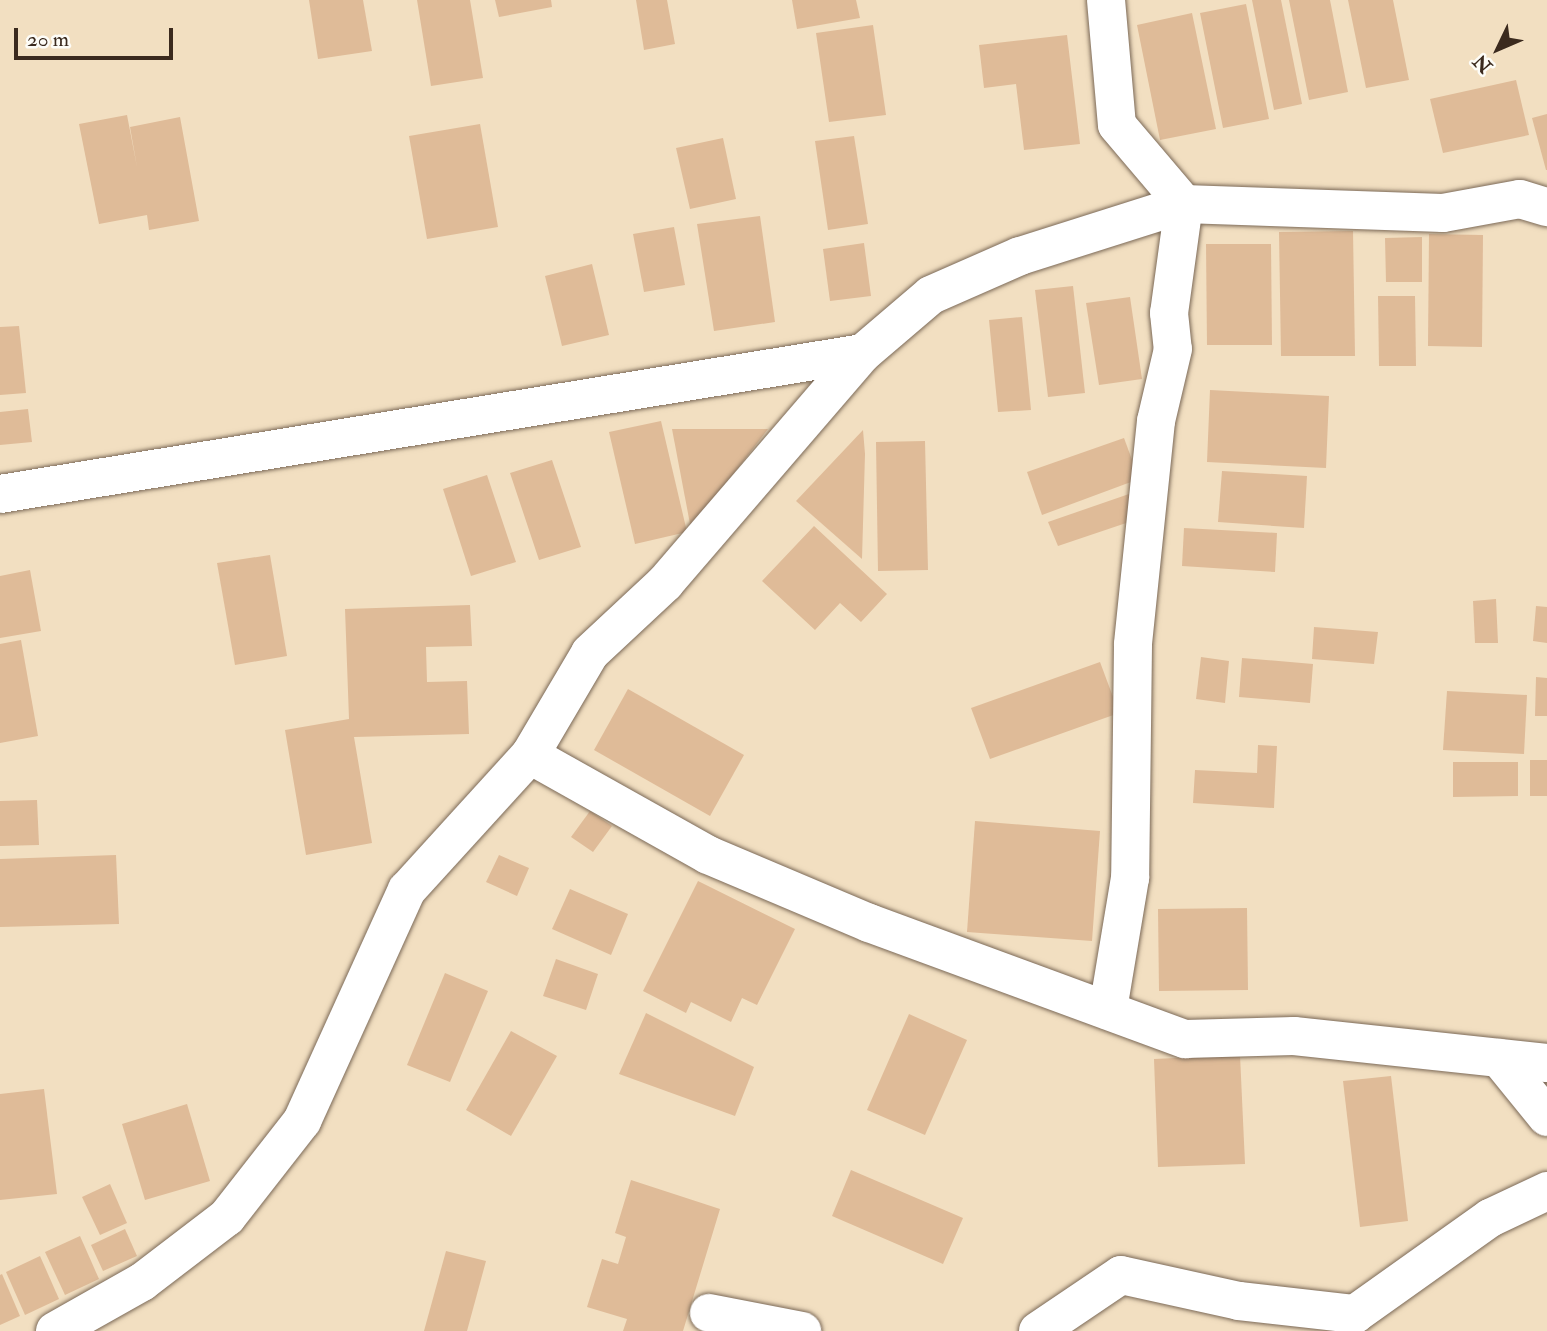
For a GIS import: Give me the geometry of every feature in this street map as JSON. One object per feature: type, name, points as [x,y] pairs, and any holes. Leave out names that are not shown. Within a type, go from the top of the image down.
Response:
[{"type":"street","points":[[1106,0],[1116,125],[1184,204],[1169,313],[1173,349],[1156,421],[1133,645],[1130,878],[1108,1010]]},
{"type":"street","points":[[55,1331],[142,1282],[227,1217],[302,1121],[407,890],[530,755],[590,653],[665,583],[863,353],[931,295],[1020,256],[1184,204],[1443,213],[1520,199],[1547,207]]},
{"type":"street","points":[[0,494],[863,353]]},
{"type":"street","points":[[530,755],[708,855],[1185,1038],[1294,1036],[1547,1063]]},
{"type":"street","points":[[1499,1058],[1547,1117]]},
{"type":"street","points":[[1038,1331],[1121,1275],[1239,1301],[1355,1314],[1490,1218],[1547,1191]]},
{"type":"street","points":[[709,1313],[802,1331]]},
{"type":"building","points":[[309,0],[363,0],[372,51],[318,59]]},
{"type":"building","points":[[417,0],[470,0],[483,78],[431,86]]},
{"type":"building","points":[[495,0],[551,0],[552,7],[499,17]]},
{"type":"building","points":[[636,0],[667,0],[675,44],[644,50]]},
{"type":"building","points":[[792,0],[856,0],[860,18],[797,29]]},
{"type":"building","points":[[1252,0],[1281,0],[1302,104],[1274,110]]},
{"type":"building","points":[[1289,0],[1330,0],[1348,92],[1309,100]]},
{"type":"building","points":[[1348,0],[1393,0],[1409,80],[1366,88]]},
{"type":"building","points":[[1246,4],[1269,119],[1223,128],[1200,13]]},
{"type":"building","points":[[1192,13],[1216,129],[1160,140],[1137,25]]},
{"type":"building","points":[[873,25],[886,115],[829,122],[816,33]]},
{"type":"building","points":[[1067,35],[1080,144],[1024,150],[1016,84],[984,88],[979,45]]},
{"type":"building","points":[[1516,80],[1529,135],[1443,153],[1430,99]]},
{"type":"building","points":[[1547,114],[1547,170],[1546,170],[1532,118]]},
{"type":"building","points":[[127,115],[137,167],[130,127],[180,117],[199,221],[149,230],[147,215],[99,224],[79,124]]},
{"type":"building","points":[[480,124],[498,227],[427,239],[409,136]]},
{"type":"building","points":[[854,136],[868,224],[828,230],[815,141]]},
{"type":"building","points":[[723,138],[736,199],[690,209],[676,148]]},
{"type":"building","points":[[760,216],[775,322],[714,331],[697,224]]},
{"type":"building","points":[[674,227],[685,285],[644,292],[633,234]]},
{"type":"building","points":[[1353,231],[1355,356],[1281,356],[1279,232]]},
{"type":"building","points":[[1429,234],[1483,235],[1482,347],[1428,346]]},
{"type":"building","points":[[1422,237],[1422,282],[1386,282],[1385,238]]},
{"type":"building","points":[[864,243],[871,296],[830,301],[823,249]]},
{"type":"building","points":[[1206,244],[1271,244],[1272,345],[1207,345]]},
{"type":"building","points":[[592,264],[609,335],[562,346],[545,276]]},
{"type":"building","points":[[1073,286],[1085,393],[1048,397],[1035,290]]},
{"type":"building","points":[[1378,296],[1415,296],[1416,366],[1379,366]]},
{"type":"building","points":[[1130,297],[1142,379],[1099,385],[1086,303]]},
{"type":"building","points":[[1022,317],[1031,410],[998,412],[989,320]]},
{"type":"building","points":[[19,326],[26,393],[0,395],[0,327]]},
{"type":"building","points":[[1210,390],[1329,396],[1326,468],[1207,462]]},
{"type":"building","points":[[28,409],[32,442],[0,445],[0,412]]},
{"type":"building","points":[[661,421],[687,532],[635,544],[609,432]]},
{"type":"building","points":[[672,429],[768,429],[691,529]]},
{"type":"building","points":[[863,430],[865,454],[862,559],[796,501]]},
{"type":"building","points":[[1124,438],[1139,479],[1042,515],[1027,472]]},
{"type":"building","points":[[925,441],[928,570],[878,571],[876,442]]},
{"type":"building","points":[[552,460],[581,547],[539,560],[510,473]]},
{"type":"building","points":[[1222,471],[1307,476],[1304,528],[1218,522]]},
{"type":"building","points":[[487,475],[516,562],[471,576],[443,489]]},
{"type":"building","points":[[1129,494],[1138,519],[1058,546],[1048,522]]},
{"type":"building","points":[[814,526],[887,594],[861,622],[840,603],[815,630],[762,581]]},
{"type":"building","points":[[1184,528],[1277,533],[1275,572],[1182,566]]},
{"type":"building","points":[[270,555],[287,656],[235,665],[217,563]]},
{"type":"building","points":[[30,570],[41,631],[0,638],[0,576]]},
{"type":"building","points":[[1496,599],[1498,643],[1475,643],[1473,601]]},
{"type":"building","points":[[470,605],[472,646],[426,647],[427,682],[467,681],[469,734],[354,737],[372,843],[306,855],[285,730],[349,719],[345,609]]},
{"type":"building","points":[[1536,606],[1547,607],[1547,643],[1533,641]]},
{"type":"building","points":[[1314,627],[1378,632],[1374,664],[1312,659]]},
{"type":"building","points":[[21,640],[38,736],[0,743],[0,644]]},
{"type":"building","points":[[1201,657],[1229,661],[1225,703],[1196,699]]},
{"type":"building","points":[[1242,658],[1313,664],[1310,703],[1239,697]]},
{"type":"building","points":[[1100,662],[1119,713],[990,759],[971,708]]},
{"type":"building","points":[[1536,677],[1547,678],[1547,716],[1535,716]]},
{"type":"building","points":[[628,689],[744,755],[710,816],[594,750]]},
{"type":"building","points":[[1447,691],[1527,695],[1524,754],[1443,750]]},
{"type":"building","points":[[1258,745],[1277,746],[1274,808],[1193,803],[1195,770],[1257,773]]},
{"type":"building","points":[[1530,760],[1547,760],[1547,796],[1530,796]]},
{"type":"building","points":[[1453,762],[1518,762],[1518,796],[1453,797]]},
{"type":"building","points":[[37,800],[39,845],[0,846],[0,801]]},
{"type":"building","points":[[590,811],[612,826],[593,852],[571,837]]},
{"type":"building","points":[[975,821],[1100,831],[1092,941],[967,932]]},
{"type":"building","points":[[116,855],[119,924],[0,927],[0,859]]},
{"type":"building","points":[[499,855],[529,868],[517,896],[486,882]]},
{"type":"building","points":[[698,881],[795,929],[757,1005],[742,998],[731,1022],[691,1002],[686,1013],[643,991]]},
{"type":"building","points":[[570,889],[628,914],[611,955],[552,929]]},
{"type":"building","points":[[1247,908],[1248,990],[1159,991],[1158,909]]},
{"type":"building","points":[[556,959],[598,974],[586,1010],[543,996]]},
{"type":"building","points":[[445,973],[488,991],[450,1082],[407,1065]]},
{"type":"building","points":[[646,1013],[754,1067],[735,1116],[619,1074]]},
{"type":"building","points":[[909,1014],[967,1040],[925,1135],[867,1110]]},
{"type":"building","points":[[511,1031],[557,1056],[511,1136],[466,1110]]},
{"type":"building","points":[[1240,1055],[1245,1164],[1158,1167],[1154,1059]]},
{"type":"building","points":[[1391,1076],[1408,1221],[1360,1227],[1343,1081]]},
{"type":"building","points":[[44,1089],[57,1194],[0,1200],[0,1094]]},
{"type":"building","points":[[187,1104],[210,1181],[145,1200],[122,1124]]},
{"type":"building","points":[[851,1170],[963,1218],[943,1264],[832,1216]]},
{"type":"building","points":[[631,1180],[720,1209],[683,1331],[623,1331],[627,1319],[587,1307],[602,1259],[618,1264],[626,1237],[615,1233]]},
{"type":"building","points":[[110,1184],[127,1223],[100,1235],[82,1197]]},
{"type":"building","points":[[125,1229],[137,1256],[103,1271],[91,1245]]},
{"type":"building","points":[[80,1236],[99,1279],[65,1295],[45,1252]]},
{"type":"building","points":[[446,1251],[486,1261],[467,1331],[424,1331]]},
{"type":"building","points":[[40,1256],[59,1299],[25,1315],[6,1272]]},
{"type":"building","points":[[2,1274],[20,1316],[0,1325],[0,1275]]}]
